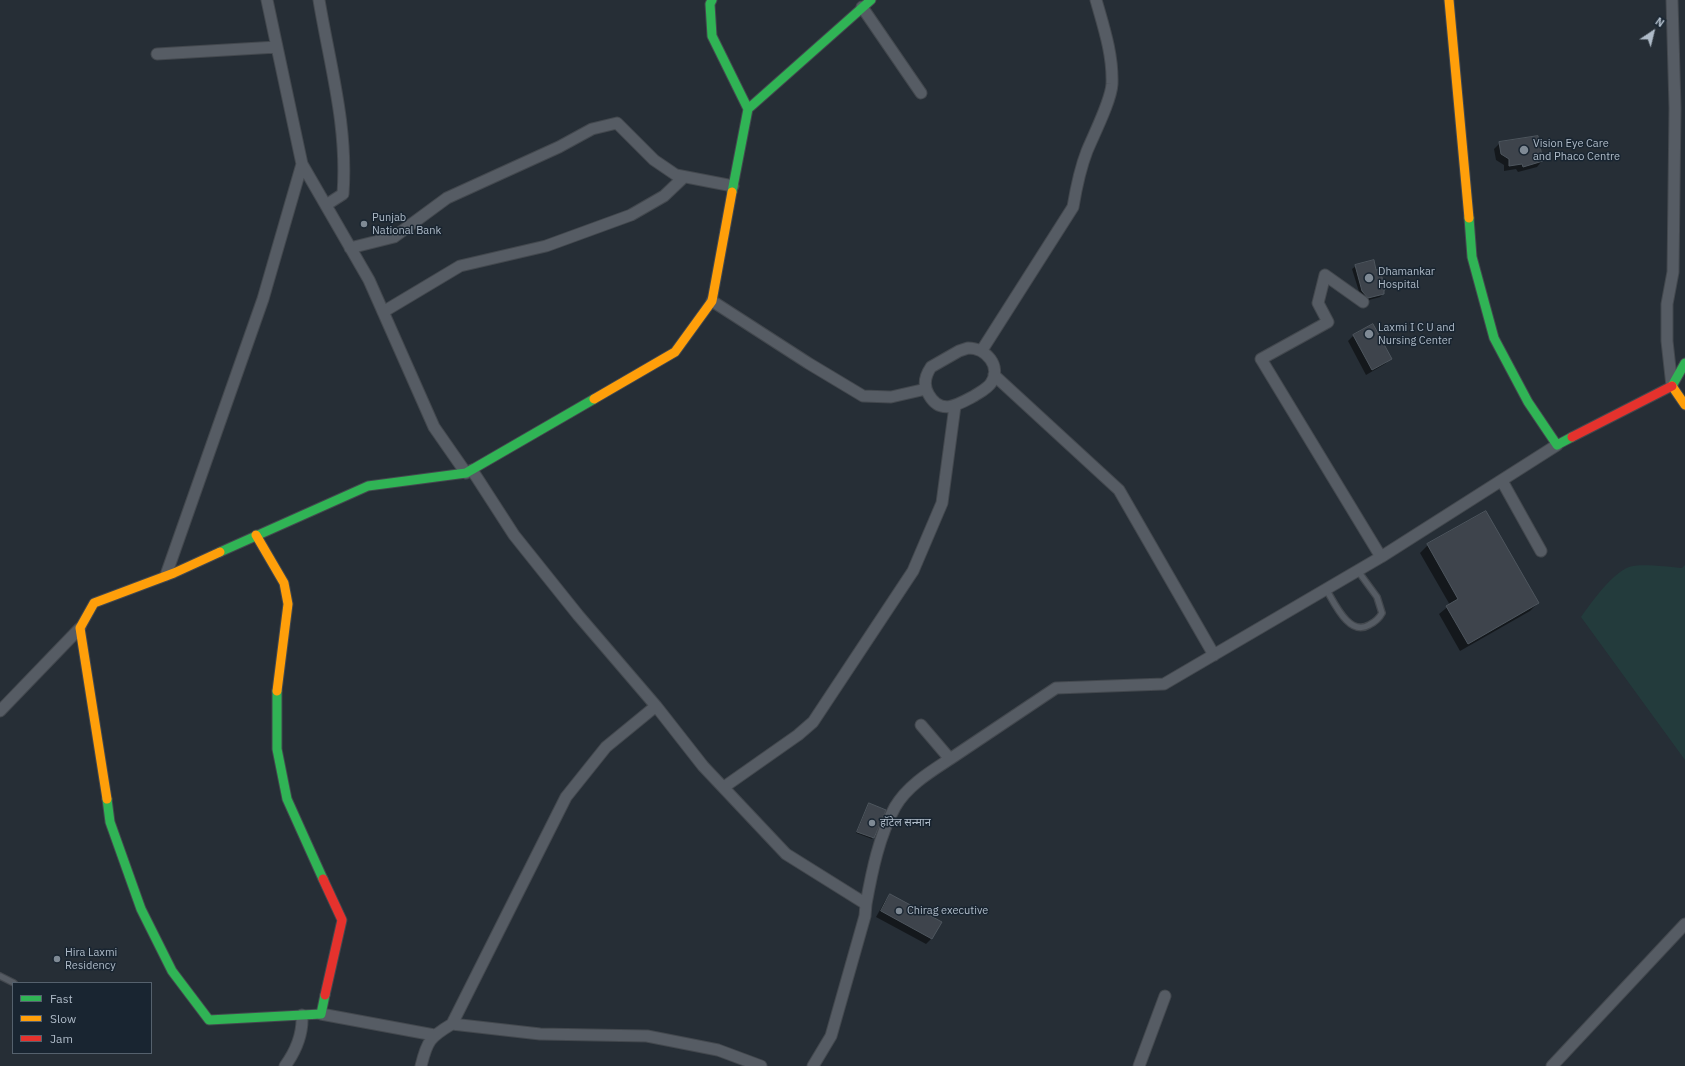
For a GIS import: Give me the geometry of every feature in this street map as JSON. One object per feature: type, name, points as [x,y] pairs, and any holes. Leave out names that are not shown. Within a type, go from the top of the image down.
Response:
[{"type":"street","points":[[267,0],[302,164],[369,280],[434,427],[469,471],[514,535],[578,615],[656,706],[703,766],[786,854],[866,904]]},
{"type":"street","points":[[319,0],[327,49],[340,103],[345,168],[343,194],[326,205]]},
{"type":"street","points":[[0,711],[80,628],[94,603],[166,576],[368,486],[469,471],[675,352],[712,301],[748,108],[712,36],[710,4],[712,0]]},
{"type":"street","points":[[982,350],[1073,208],[1086,152],[1098,126],[1112,86],[1111,54],[1096,0]]},
{"type":"street","points":[[1449,0],[1472,257],[1494,338],[1528,402],[1557,445]]},
{"type":"street","points":[[1672,0],[1675,108],[1674,272],[1667,304],[1667,341],[1672,386],[1685,405]]},
{"type":"street","points":[[748,108],[867,4],[921,93]]},
{"type":"street","points":[[157,54],[277,47]]},
{"type":"street","points":[[350,248],[394,237],[447,198],[559,147],[592,129],[617,123],[654,160],[676,176],[733,186]]},
{"type":"street","points":[[166,576],[262,299],[302,164]]},
{"type":"street","points":[[383,312],[460,266],[546,246],[631,215],[664,196],[684,177]]},
{"type":"street","points":[[1363,302],[1324,275],[1318,303],[1328,322],[1261,359],[1381,557]]},
{"type":"street","points":[[712,301],[808,363],[863,396],[891,397],[926,389]]},
{"type":"street","points":[[973,348],[982,350],[992,361],[994,375],[987,388],[955,406],[946,407],[937,404],[930,397],[926,389],[925,379],[931,367],[963,349],[973,348]]},
{"type":"street","points":[[813,1066],[831,1036],[865,916],[872,872],[880,845],[896,807],[905,794],[926,774],[1056,688],[1164,684],[1358,571],[1557,445],[1672,386],[1685,363]]},
{"type":"street","points":[[994,375],[1119,490],[1214,655]]},
{"type":"street","points":[[724,787],[798,735],[813,722],[913,571],[942,503],[955,406]]},
{"type":"street","points":[[1502,481],[1541,551]]},
{"type":"street","points":[[256,535],[284,582],[288,604],[278,676],[276,718],[277,749],[287,799],[342,920],[321,1014]]},
{"type":"street","points":[[80,628],[110,822],[141,909],[172,971],[209,1020],[321,1014],[434,1035]]},
{"type":"street","points":[[421,1066],[426,1048],[434,1035],[452,1024],[566,797],[606,747],[656,706]]},
{"type":"street","points":[[921,725],[950,759]]},
{"type":"street","points":[[1552,1066],[1685,924]]},
{"type":"street","points":[[1139,1066],[1165,996]]},
{"type":"street","points":[[285,1066],[295,1052],[302,1025],[302,1015]]},
{"type":"street","points":[[452,1024],[540,1034],[647,1036],[718,1050],[761,1066]]},
{"type":"lane","points":[[1326,589],[1344,618],[1355,628],[1365,628],[1378,620],[1382,613],[1377,598],[1358,571]]},
{"type":"lane","points":[[0,976],[12,982]]},
{"type":"green space","points":[[1647,565],[1682,568],[1685,565],[1685,760],[1581,617],[1596,596],[1609,582],[1629,567]]},
{"type":"building","points":[[1538,136],[1543,161],[1523,167],[1522,164],[1509,166],[1509,159],[1501,154],[1499,142]]},
{"type":"building","points":[[1374,260],[1376,270],[1380,269],[1385,290],[1384,294],[1368,298],[1362,291],[1355,265]]},
{"type":"building","points":[[1373,324],[1392,359],[1372,370],[1353,335]]},
{"type":"building","points":[[1486,511],[1539,603],[1468,644],[1446,606],[1458,599],[1427,544]]},
{"type":"building","points":[[869,803],[886,810],[874,838],[857,832]]},
{"type":"building","points":[[890,894],[942,922],[932,939],[881,911]]},
{"type":"traffic: fast","points":[[712,0],[710,4],[712,36],[748,109],[732,192]]},
{"type":"traffic: fast","points":[[748,109],[871,0]]},
{"type":"traffic: fast","points":[[1469,218],[1472,257],[1494,338],[1528,402],[1557,445],[1572,437]]},
{"type":"traffic: fast","points":[[1672,386],[1685,363]]},
{"type":"traffic: fast","points":[[220,552],[368,486],[466,473],[594,399]]},
{"type":"traffic: fast","points":[[277,691],[277,749],[287,799],[323,879]]},
{"type":"traffic: fast","points":[[107,799],[110,822],[141,909],[172,971],[209,1020],[321,1014],[325,995]]},
{"type":"traffic: slow","points":[[1449,0],[1469,218]]},
{"type":"traffic: slow","points":[[594,399],[675,352],[712,301],[732,192]]},
{"type":"traffic: slow","points":[[1672,386],[1685,405]]},
{"type":"traffic: slow","points":[[256,535],[284,583],[288,604],[277,691]]},
{"type":"traffic: slow","points":[[107,799],[80,628],[94,603],[174,573],[220,552]]},
{"type":"traffic: jam","points":[[1572,437],[1672,386]]},
{"type":"traffic: jam","points":[[323,879],[342,920],[325,995]]},
{"type":"place","name":"Vision Eye Care and Phaco Centre","points":[[1524,150]]},
{"type":"place","name":"Punjab National Bank","points":[[364,224]]},
{"type":"place","name":"Dhamankar Hospital","points":[[1369,278]]},
{"type":"place","name":"Laxmi I C U and Nursing Center","points":[[1369,334]]},
{"type":"place","name":"हॉटेल सन्मान","points":[[872,823]]},
{"type":"place","name":"Chirag executive","points":[[899,911]]},
{"type":"place","name":"Hira Laxmi Residency","points":[[57,959]]}]
